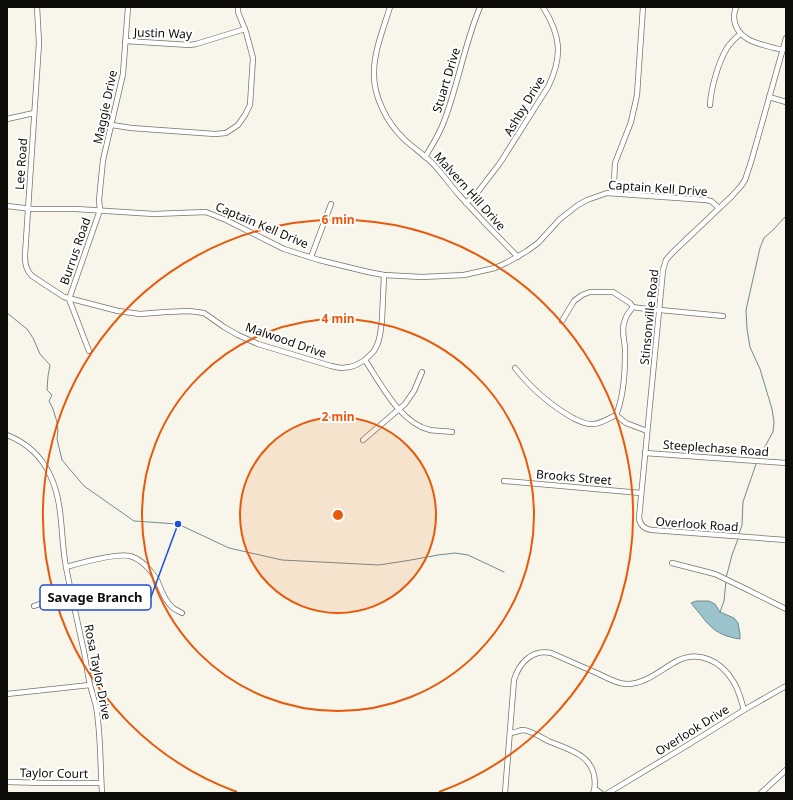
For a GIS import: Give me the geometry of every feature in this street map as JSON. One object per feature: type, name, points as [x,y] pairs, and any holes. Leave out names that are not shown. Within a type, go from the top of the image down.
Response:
[{"type":"street","name":"Lee Road","points":[[37,7],[39,43],[25,255],[26,266],[28,272],[32,276],[57,293],[69,299]]},
{"type":"street","name":"Maggie Drive","points":[[100,210],[99,200],[103,160],[123,74],[128,7]]},
{"type":"street","points":[[112,125],[131,128],[215,134],[226,133],[238,125],[250,105],[253,58],[245,29],[238,12],[238,7]]},
{"type":"street","name":"Malvern Hill Drive","points":[[390,7],[374,64],[373,74],[381,105],[390,124],[404,139],[436,166],[466,203],[518,257]]},
{"type":"street","name":"Stuart Drive","points":[[425,156],[435,140],[446,117],[480,7]]},
{"type":"street","name":"Ashby Drive","points":[[466,203],[477,193],[500,163],[553,77],[558,60],[557,38],[553,24],[543,7]]},
{"type":"street","points":[[615,193],[615,163],[631,122],[638,94],[643,7]]},
{"type":"street","points":[[736,7],[734,17],[740,34],[747,39],[782,50]]},
{"type":"street","name":"Justin Way","points":[[125,41],[190,45],[245,29]]},
{"type":"street","points":[[710,106],[711,96],[723,56],[728,47],[740,34]]},
{"type":"street","name":"Stinsonville Road","points":[[641,493],[662,270],[666,260],[741,186],[745,180],[786,38]]},
{"type":"street","points":[[769,97],[786,102]]},
{"type":"street","points":[[7,119],[34,113]]},
{"type":"street","name":"Captain Kell Drive","points":[[7,206],[28,209],[76,209],[154,214],[206,212],[284,249],[352,269],[384,275],[422,278],[464,275],[495,268],[518,257],[538,243],[560,219],[578,205],[596,196],[607,193],[706,200],[711,201],[719,208]]},
{"type":"street","points":[[311,257],[331,204]]},
{"type":"street","name":"Burrus Road","points":[[69,299],[100,210]]},
{"type":"street","name":"Malwood Drive","points":[[69,299],[118,311],[140,314],[189,311],[204,313],[224,327],[258,344],[341,368],[350,367],[365,360],[374,351],[378,344],[382,320],[384,275]]},
{"type":"street","points":[[562,321],[574,301],[582,295],[590,292],[612,292],[630,303],[633,307],[659,311],[723,316]]},
{"type":"street","points":[[69,299],[89,351]]},
{"type":"street","points":[[515,368],[534,389],[550,403],[580,421],[587,424],[594,424],[616,415],[621,400],[626,354],[623,325],[633,307]]},
{"type":"street","points":[[365,360],[399,410],[408,419],[429,430],[452,432]]},
{"type":"street","points":[[363,440],[405,404],[414,391],[422,372]]},
{"type":"street","points":[[616,415],[626,423],[648,431]]},
{"type":"street","name":"Rosa Taylor Drive","points":[[7,435],[26,445],[37,454],[44,463],[50,474],[60,506],[62,546],[90,685],[96,706],[99,730],[102,793]]},
{"type":"street","name":"Steeplechase Road","points":[[645,453],[786,463]]},
{"type":"street","name":"Brooks Street","points":[[504,481],[641,493]]},
{"type":"street","name":"Overlook Road","points":[[641,493],[639,518],[640,523],[648,530],[786,540]]},
{"type":"street","points":[[66,567],[118,556],[129,556],[135,558],[145,565],[153,574],[169,604],[182,613]]},
{"type":"street","points":[[672,563],[715,574],[786,609]]},
{"type":"street","points":[[34,606],[71,593]]},
{"type":"street","points":[[505,793],[514,680],[520,666],[528,658],[536,654],[544,652],[551,653],[616,681],[628,684],[637,683],[648,678],[685,658],[695,656],[707,658],[719,665],[728,673],[734,682],[744,710]]},
{"type":"street","points":[[7,694],[58,690],[90,685]]},
{"type":"street","name":"Overlook Drive","points":[[608,793],[786,686]]},
{"type":"street","points":[[510,733],[521,730],[530,732],[580,755],[592,767],[595,779],[594,791],[601,793]]},
{"type":"street","points":[[761,793],[786,770]]},
{"type":"street","name":"Taylor Court","points":[[7,782],[101,783]]},
{"type":"water","points":[[696,601],[709,601],[715,604],[720,612],[734,618],[738,623],[740,639],[723,634],[711,627],[691,603]]},
{"type":"waterway","points":[[758,459],[773,432],[774,422],[772,409],[760,369],[750,347],[746,310],[760,248],[764,238],[786,216]]},
{"type":"waterway","points":[[7,313],[27,329],[40,354],[50,365],[47,390],[52,395],[49,401],[57,422],[57,439],[62,460],[84,486],[134,521],[178,524],[229,548],[282,560],[379,565],[455,553],[468,555],[504,572]]},
{"type":"waterway","points":[[739,534],[742,525],[743,502],[756,464]]},
{"type":"waterway","points":[[726,578],[738,539]]},
{"type":"waterway","points":[[720,612],[724,601],[726,581]]},
{"type":"place","name":"Savage Branch","points":[[178,524]]}]
